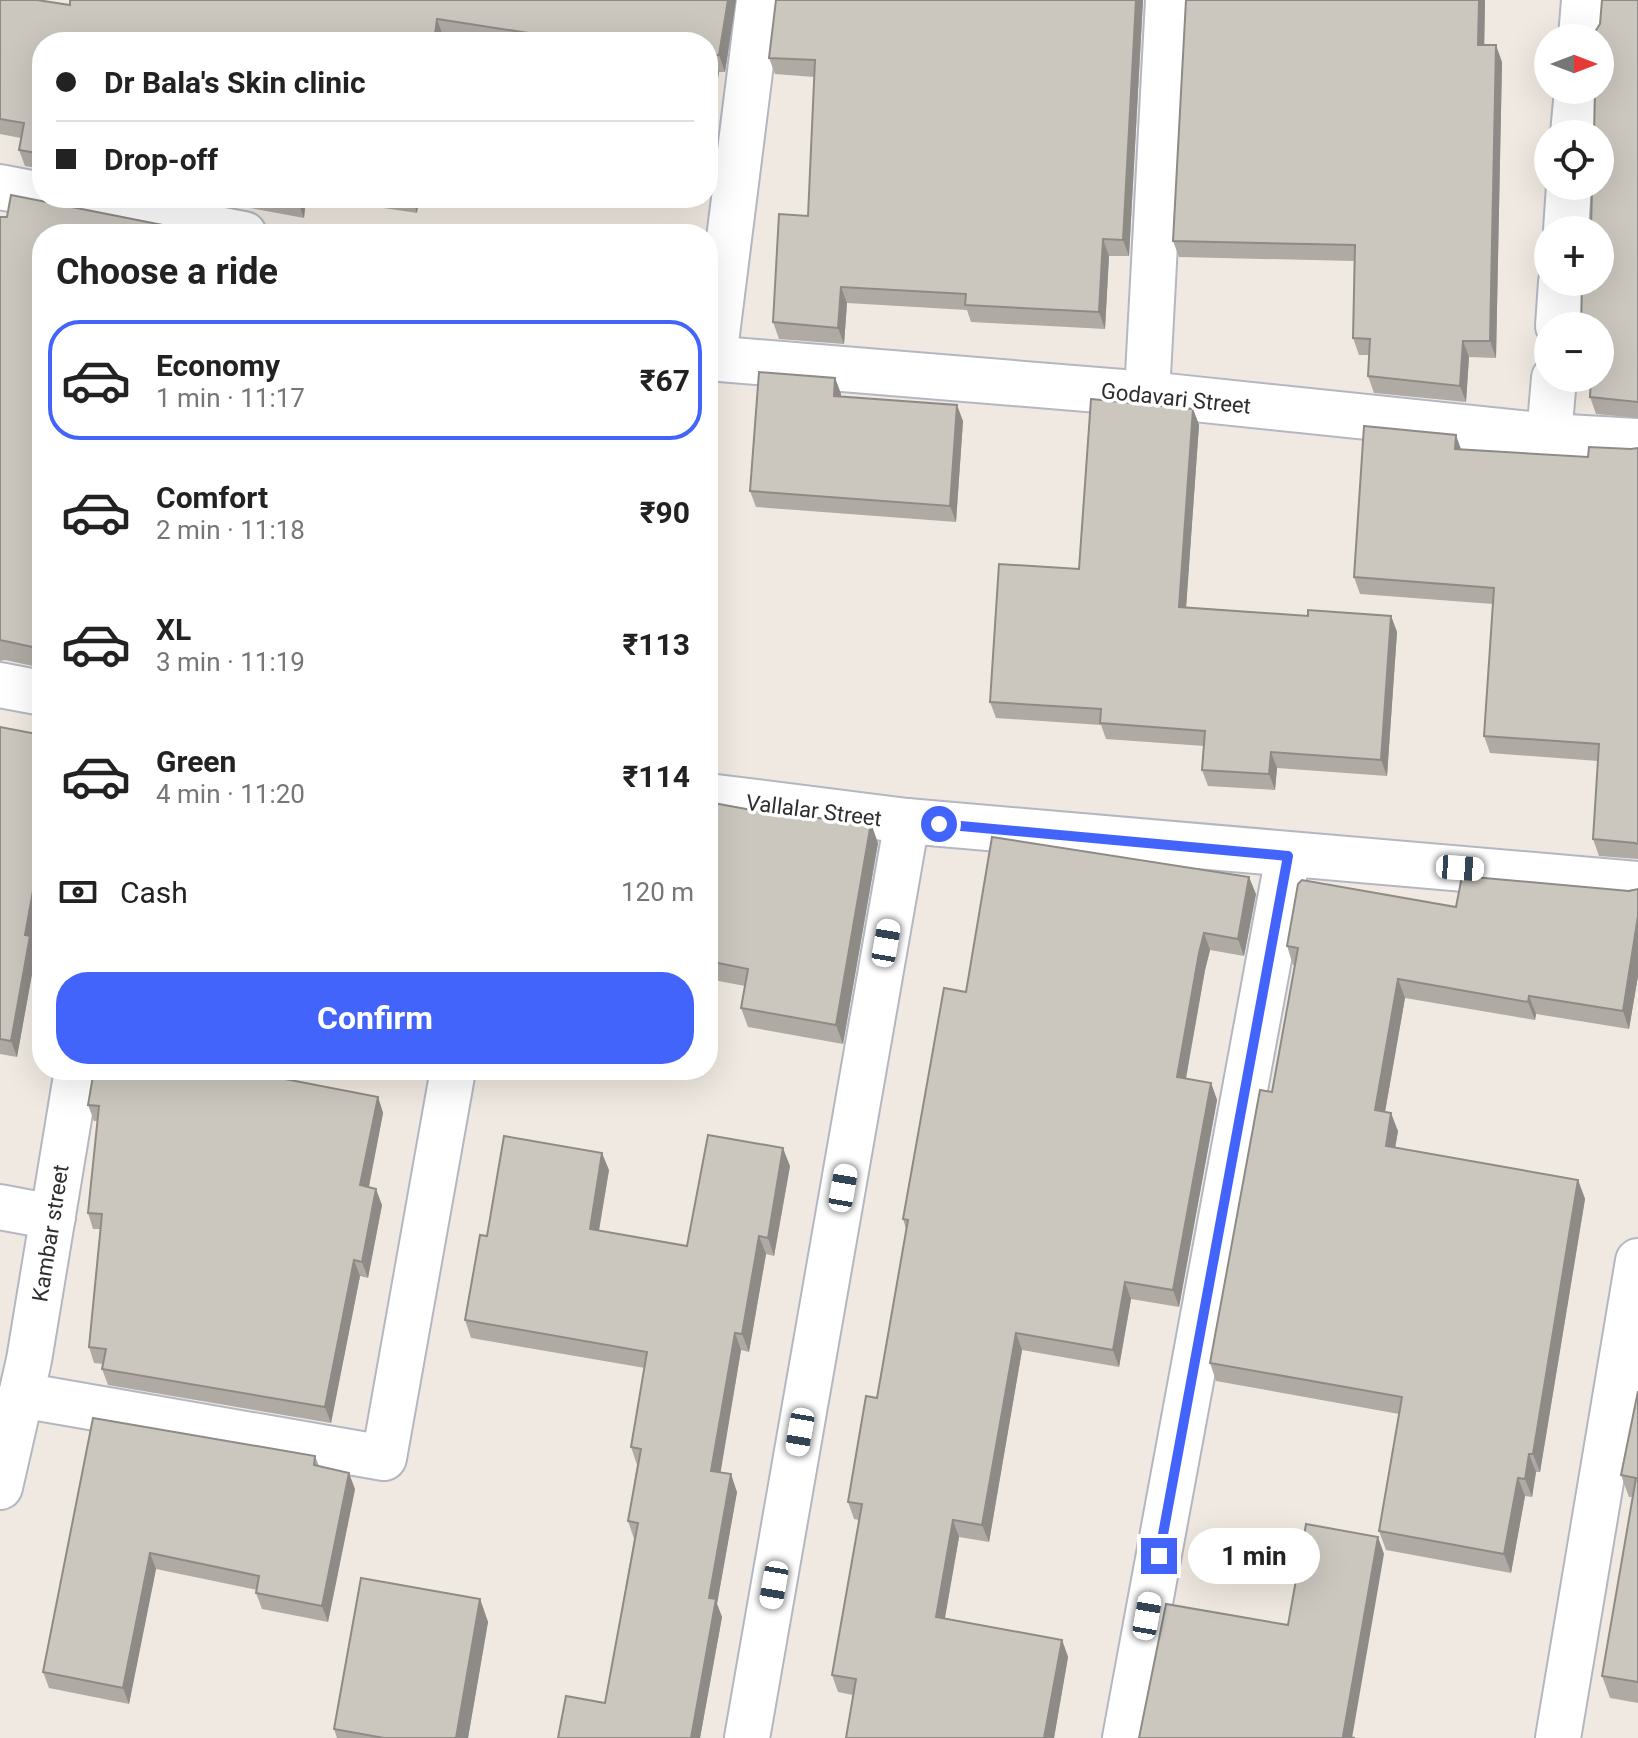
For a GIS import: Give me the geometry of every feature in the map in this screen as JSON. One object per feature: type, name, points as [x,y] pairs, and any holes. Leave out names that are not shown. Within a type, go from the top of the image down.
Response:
[{"type":"street","points":[[718,306],[759,0]]},
{"type":"street","points":[[1147,394],[1168,0]]},
{"type":"street","points":[[1582,24],[1584,0]]},
{"type":"street","points":[[0,187],[32,193]]},
{"type":"street","points":[[108,208],[192,224]]},
{"type":"street","name":"Godavari Street","points":[[718,359],[1147,394],[1549,436],[1638,441]]},
{"type":"street","points":[[1549,436],[1553,392]]},
{"type":"street","points":[[0,685],[32,691]]},
{"type":"street","name":"Vallalar Street","points":[[718,797],[907,821],[1638,884]]},
{"type":"street","points":[[747,1738],[907,821]]},
{"type":"street","points":[[1125,1738],[1288,856]]},
{"type":"street","name":"Kambar street","points":[[0,1487],[21,1395],[75,1080]]},
{"type":"street","points":[[21,1395],[384,1458],[451,1080]]},
{"type":"street","points":[[0,1207],[53,1217]]},
{"type":"street","points":[[1558,1738],[1638,1261]]},
{"type":"building","points":[[0,0],[37,0],[70,5],[70,0],[728,0],[719,55],[718,32],[522,32],[437,19],[435,32],[32,32],[32,152],[19,150],[24,123],[0,119]]},
{"type":"building","points":[[776,0],[1136,0],[1123,240],[1103,239],[1099,312],[965,305],[966,294],[841,287],[838,328],[773,322],[779,214],[808,216],[815,60],[769,58]]},
{"type":"building","points":[[1186,0],[1479,0],[1478,45],[1496,45],[1490,341],[1463,341],[1460,386],[1368,376],[1370,339],[1353,338],[1355,245],[1173,241]]},
{"type":"building","points":[[1602,0],[1638,0],[1638,402],[1590,397],[1590,392],[1614,392],[1614,312],[1581,312],[1582,296],[1614,296],[1614,216],[1591,216],[1592,200],[1614,200],[1614,120],[1594,120],[1595,104],[1614,104],[1614,24],[1600,24]]},
{"type":"building","points":[[11,195],[32,199],[32,208],[77,208],[158,224],[32,224],[32,647],[0,640],[0,217],[7,217]]},
{"type":"building","points":[[759,372],[835,378],[834,396],[957,405],[950,506],[750,491]]},
{"type":"building","points":[[1091,399],[1193,409],[1179,607],[1308,616],[1308,610],[1391,616],[1381,760],[1271,752],[1269,774],[1202,770],[1205,731],[1100,723],[1101,709],[990,702],[999,564],[1079,569]]},
{"type":"building","points":[[1364,426],[1456,435],[1455,449],[1588,457],[1589,447],[1638,448],[1638,844],[1593,839],[1599,744],[1484,736],[1494,588],[1354,577]]},
{"type":"building","points":[[0,727],[32,733],[32,896],[25,935],[30,936],[11,1041],[0,1039]]},
{"type":"building","points":[[718,804],[774,814],[871,823],[836,1025],[741,1008],[748,969],[718,963]]},
{"type":"building","points":[[992,837],[1249,877],[1238,939],[1204,933],[1199,953],[1177,1077],[1211,1083],[1173,1290],[1125,1282],[1113,1350],[1016,1333],[982,1525],[953,1520],[936,1617],[1062,1640],[1044,1738],[846,1738],[856,1679],[832,1675],[862,1504],[848,1502],[866,1396],[877,1398],[908,1220],[903,1219],[944,988],[966,992]]},
{"type":"building","points":[[1462,876],[1629,891],[1638,889],[1638,916],[1623,1011],[1529,996],[1528,1002],[1398,979],[1375,1110],[1391,1113],[1386,1146],[1578,1180],[1533,1454],[1529,1454],[1525,1479],[1518,1478],[1504,1554],[1379,1531],[1402,1397],[1210,1363],[1260,1090],[1272,1092],[1298,948],[1287,946],[1298,884],[1302,880],[1456,907]]},
{"type":"building","points":[[92,1080],[290,1080],[378,1097],[360,1185],[376,1189],[362,1262],[354,1260],[325,1407],[102,1369],[106,1349],[89,1347],[102,1214],[88,1213],[99,1106],[88,1105]]},
{"type":"building","points":[[708,1135],[783,1148],[768,1238],[759,1236],[742,1334],[735,1333],[711,1471],[731,1474],[709,1598],[716,1599],[691,1738],[558,1738],[566,1696],[605,1703],[638,1523],[628,1521],[641,1449],[631,1447],[647,1352],[465,1320],[480,1235],[487,1236],[504,1136],[602,1153],[590,1229],[687,1246]]},
{"type":"building","points":[[1638,1391],[1638,1682],[1602,1676],[1636,1478],[1621,1475]]},
{"type":"building","points":[[93,1418],[315,1456],[314,1465],[349,1473],[322,1606],[256,1593],[259,1576],[150,1553],[123,1688],[43,1672]]},
{"type":"building","points":[[1306,1524],[1378,1537],[1343,1736],[1355,1738],[1139,1738],[1166,1604],[1288,1625]]},
{"type":"building","points":[[361,1578],[480,1599],[456,1738],[384,1738],[334,1729]]},
{"type":"route","points":[[939,824],[1288,856],[1159,1556]]}]
